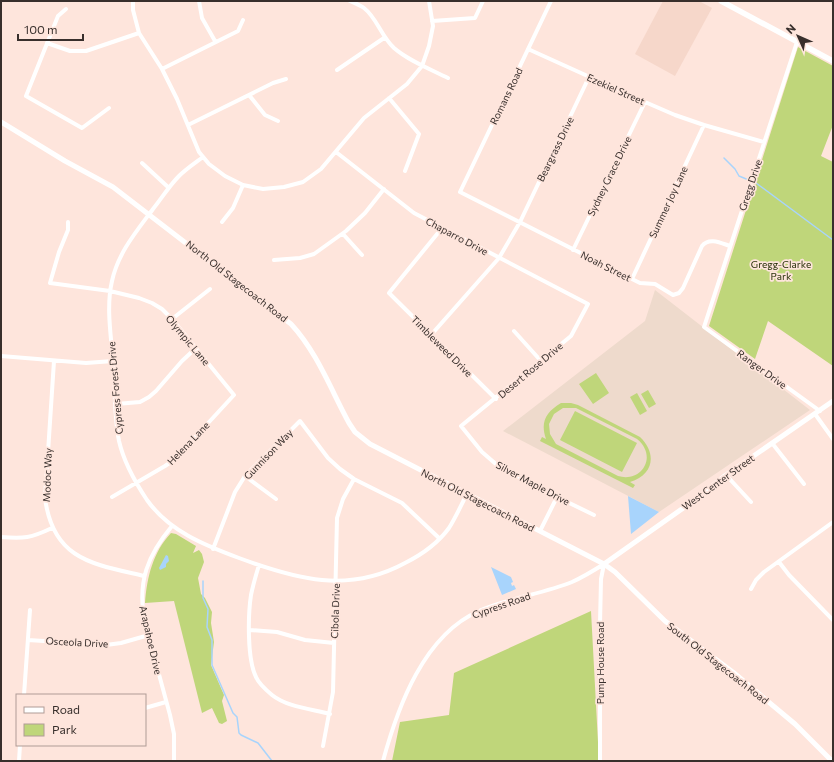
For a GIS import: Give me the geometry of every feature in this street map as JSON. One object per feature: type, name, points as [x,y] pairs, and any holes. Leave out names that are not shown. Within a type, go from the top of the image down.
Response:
[{"type":"main road","points":[[721,1],[733,4],[797,42],[833,61]]},
{"type":"street","points":[[133,1],[133,10],[139,33],[162,69],[177,99],[199,152],[209,164],[225,176],[243,185],[263,189],[284,187],[303,182],[321,169],[364,118],[407,84],[422,66],[429,46],[433,26],[429,1]]},
{"type":"street","points":[[199,1],[202,18],[215,41]]},
{"type":"street","points":[[350,1],[364,8],[368,12],[384,38],[395,48],[422,66],[448,78]]},
{"type":"street","points":[[432,20],[475,18],[483,1]]},
{"type":"street","name":"Romans Road","points":[[460,192],[551,1]]},
{"type":"street","points":[[66,9],[58,16],[26,96],[82,128],[109,108]]},
{"type":"street","points":[[162,69],[215,41],[238,31],[243,20]]},
{"type":"street","points":[[47,43],[70,51],[86,51],[94,50],[139,33]]},
{"type":"street","points":[[337,70],[384,38]]},
{"type":"street","name":"Gregg Drive","points":[[704,327],[797,42]]},
{"type":"street","name":"Ezekiel Street","points":[[528,49],[646,102],[704,125],[764,142]]},
{"type":"street","name":"Beargrass Drive","points":[[499,258],[520,222],[589,77]]},
{"type":"street","points":[[188,125],[273,83],[286,79]]},
{"type":"street","points":[[249,95],[265,115],[278,121]]},
{"type":"street","points":[[389,98],[418,134],[405,171]]},
{"type":"street","name":"Sydney Grace Drive","points":[[574,250],[646,102]]},
{"type":"street","name":"North Old Stagecoach Road","points":[[1,122],[113,187],[291,324],[302,336],[311,350],[349,423],[362,438],[376,448],[604,564]]},
{"type":"street","name":"Summer Joy Lane","points":[[632,279],[704,125]]},
{"type":"street","name":"Chaparro Drive","points":[[336,152],[414,213],[588,304]]},
{"type":"street","name":"Cypress Forest Drive","points":[[203,157],[180,176],[125,247],[116,264],[110,291],[112,361],[120,442],[130,473],[148,501],[172,526],[192,539],[213,549],[259,566],[298,577],[336,581],[362,579],[389,572],[423,552],[448,529],[456,517],[467,494]]},
{"type":"street","points":[[142,163],[170,188]]},
{"type":"street","points":[[222,222],[233,208],[243,185]]},
{"type":"street","points":[[274,260],[300,258],[314,254],[343,234],[365,212],[384,189]]},
{"type":"street","name":"Noah Street","points":[[460,192],[632,279],[640,282],[655,284],[670,294],[675,295],[683,288],[705,242],[711,240],[730,246]]},
{"type":"street","name":"Olympic Lane","points":[[68,222],[68,230],[59,252],[50,283],[110,291],[139,298],[162,309],[172,319],[234,395]]},
{"type":"street","name":"Timbleweed Drive","points":[[442,228],[389,293],[496,398]]},
{"type":"street","points":[[343,234],[362,255]]},
{"type":"street","points":[[431,335],[499,258]]},
{"type":"street","points":[[172,319],[210,289]]},
{"type":"street","name":"Desert Rose Drive","points":[[461,426],[572,336],[588,304]]},
{"type":"street","name":"Ranger Drive","points":[[704,327],[817,412],[833,439]]},
{"type":"street","points":[[514,331],[541,361]]},
{"type":"street","points":[[116,404],[140,402],[149,397],[196,348]]},
{"type":"street","points":[[1,356],[86,363],[112,361]]},
{"type":"street","name":"Modoc Way","points":[[54,361],[45,498],[48,517],[52,528],[71,551],[81,558],[92,563],[144,576]]},
{"type":"street","name":"Helena Lane","points":[[112,497],[174,460],[234,395]]},
{"type":"street","name":"West Center Street","points":[[604,564],[696,499],[726,475],[833,401]]},
{"type":"street","name":"Gunnison Way","points":[[213,549],[235,492],[246,476],[300,421],[328,458],[340,469],[354,479],[402,503],[439,538]]},
{"type":"street","name":"Silver Maple Drive","points":[[461,426],[482,452],[497,465],[594,515]]},
{"type":"street","points":[[772,443],[804,484]]},
{"type":"street","points":[[726,475],[751,502]]},
{"type":"street","points":[[246,476],[276,499]]},
{"type":"street","name":"Cibola Drive","points":[[323,746],[333,692],[337,518],[343,499],[354,479]]},
{"type":"street","points":[[540,531],[557,497]]},
{"type":"street","points":[[751,589],[760,576],[833,522]]},
{"type":"street","name":"Arapahoe Drive","points":[[172,526],[154,551],[148,563],[144,576],[142,604],[144,619],[174,734],[174,761]]},
{"type":"street","points":[[1,537],[22,538],[34,536],[52,528]]},
{"type":"street","points":[[779,562],[789,575],[833,620]]},
{"type":"street","name":"Cypress Road","points":[[383,761],[392,731],[420,666],[430,650],[447,632],[462,620],[480,610],[572,582],[587,575],[604,564]]},
{"type":"street","name":"Pump House Road","points":[[600,761],[600,624],[601,579],[604,564]]},
{"type":"street","name":"South Old Stagecoach Road","points":[[604,564],[615,572],[665,621],[734,673],[795,724],[832,761]]},
{"type":"street","points":[[259,566],[251,596],[250,630],[252,662],[256,677],[263,687],[273,696],[282,701],[330,714]]},
{"type":"street","points":[[24,694],[30,610]]},
{"type":"street","points":[[250,630],[277,632],[305,640],[334,643]]},
{"type":"street","name":"Osceola Drive","points":[[28,640],[106,645],[121,643],[149,635]]},
{"type":"street","points":[[146,708],[166,702]]},
{"type":"street","points":[[19,761],[20,746]]},
{"type":"shaded area","points":[[663,1],[699,1],[712,8],[675,76],[635,54]]},
{"type":"shaded area","points":[[655,290],[810,410],[659,512],[503,431],[645,321]]},
{"type":"green space","name":"Gregg-Clarke Park","points":[[798,47],[833,66],[833,125],[821,156],[833,162],[833,366],[768,321],[755,359],[709,326]]},
{"type":"green space","points":[[596,373],[609,393],[593,404],[579,384]]},
{"type":"green space","points":[[648,390],[656,404],[649,408],[641,394]]},
{"type":"green space","points":[[637,393],[647,411],[640,415],[630,397]]},
{"type":"green space","points":[[561,403],[578,405],[640,437],[645,443],[651,456],[648,469],[644,474],[638,479],[630,482],[635,485],[633,488],[540,441],[542,437],[546,439],[544,433],[544,423],[548,414]],"holes":[[[563,408],[576,408],[637,439],[643,446],[647,460],[640,472],[634,476],[618,476],[556,444],[550,434],[549,424],[554,414]]]},
{"type":"green space","points":[[575,411],[637,443],[622,472],[560,440]]},
{"type":"green space","points":[[171,533],[176,534],[196,546],[193,553],[199,550],[202,554],[204,562],[198,578],[201,594],[205,598],[212,612],[211,623],[214,642],[211,665],[224,695],[222,701],[227,721],[222,724],[219,723],[212,708],[202,713],[174,601],[145,603],[147,584],[152,565],[160,548]]},
{"type":"green space","points":[[591,611],[599,761],[392,761],[400,722],[449,715],[454,673]]},
{"type":"water","points":[[628,496],[659,512],[631,534]]},
{"type":"water","points":[[166,555],[168,556],[169,561],[166,564],[166,567],[160,570],[159,568]]},
{"type":"water","points":[[491,567],[511,577],[513,582],[511,583],[512,586],[514,585],[516,589],[502,595]]},
{"type":"waterway","points":[[724,158],[735,169],[739,176],[756,183],[833,240]]},
{"type":"waterway","points":[[203,581],[203,598],[208,609],[207,627],[212,640],[212,665],[233,713],[237,717],[239,733],[258,743],[272,761]]}]
